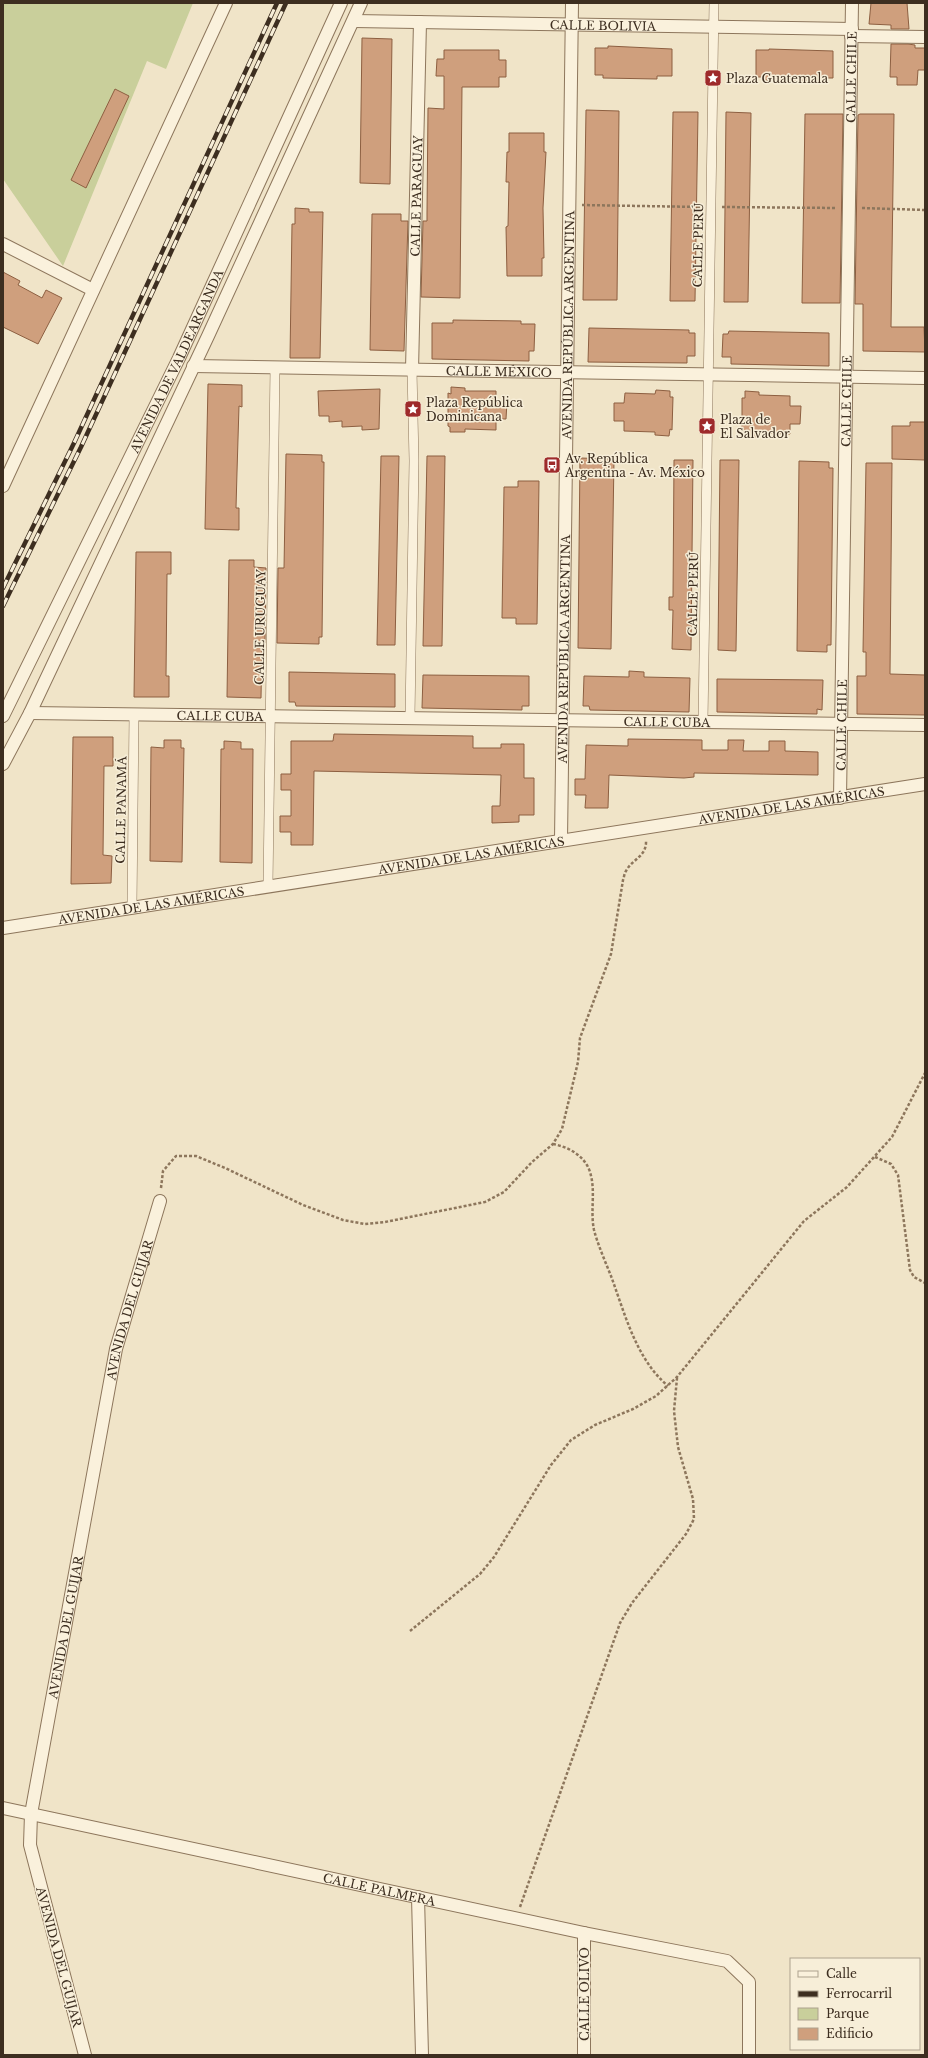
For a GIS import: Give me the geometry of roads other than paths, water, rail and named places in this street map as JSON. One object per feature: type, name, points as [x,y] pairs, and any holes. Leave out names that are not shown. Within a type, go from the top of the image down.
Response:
[{"type":"street","points":[[3,486],[226,3]]},
{"type":"street","name":"AVENIDA DE VALDEARGANDA","points":[[3,716],[179,358],[341,3]]},
{"type":"street","points":[[3,764],[30,713],[354,21],[361,3]]},
{"type":"street","name":"AVENIDA REPÚBLICA ARGENTINA","points":[[561,840],[572,3]]},
{"type":"street","points":[[713,26],[714,3]]},
{"type":"street","name":"CALLE CHILE","points":[[840,798],[852,3]]},
{"type":"street","name":"CALLE BOLIVIA","points":[[354,21],[713,26],[852,32],[925,37]]},
{"type":"street","name":"CALLE PARAGUAY","points":[[412,370],[420,22]]},
{"type":"street","name":"CALLE PERÚ","points":[[703,722],[713,26]]},
{"type":"street","points":[[3,244],[93,290]]},
{"type":"street","name":"CALLE MÉXICO","points":[[193,366],[925,378]]},
{"type":"street","name":"CALLE URUGUAY","points":[[268,886],[275,368]]},
{"type":"street","points":[[410,718],[414,461],[412,370]]},
{"type":"street","name":"CALLE CUBA","points":[[30,713],[925,725]]},
{"type":"street","name":"CALLE PANAMÁ","points":[[132,907],[134,714]]},
{"type":"street","name":"AVENIDA DE LAS AMÉRICAS","points":[[3,927],[925,784]]},
{"type":"street","points":[[3,938],[17,926]]},
{"type":"street","name":"AVENIDA DEL GUIJAR","points":[[85,2055],[30,1845],[31,1814],[116,1349],[160,1201]]},
{"type":"street","name":"CALLE PALMERA","points":[[3,1808],[516,1919],[727,1961],[749,1982],[750,2055]]},
{"type":"street","points":[[418,1897],[422,2055]]},
{"type":"street","name":"CALLE OLIVO","points":[[584,1933],[584,2055]]},
{"type":"railway","points":[[3,588],[74,443],[277,3]]},
{"type":"railway","points":[[3,606],[81,447],[286,3]]},
{"type":"place","name":"Plaza Guatemala","points":[[713,78]]},
{"type":"place","name":"Plaza República Dominicana","points":[[413,409]]},
{"type":"place","name":"Plaza de El Salvador","points":[[707,426]]},
{"type":"place","name":"Av. República Argentina - Av. México","points":[[552,465]]}]
